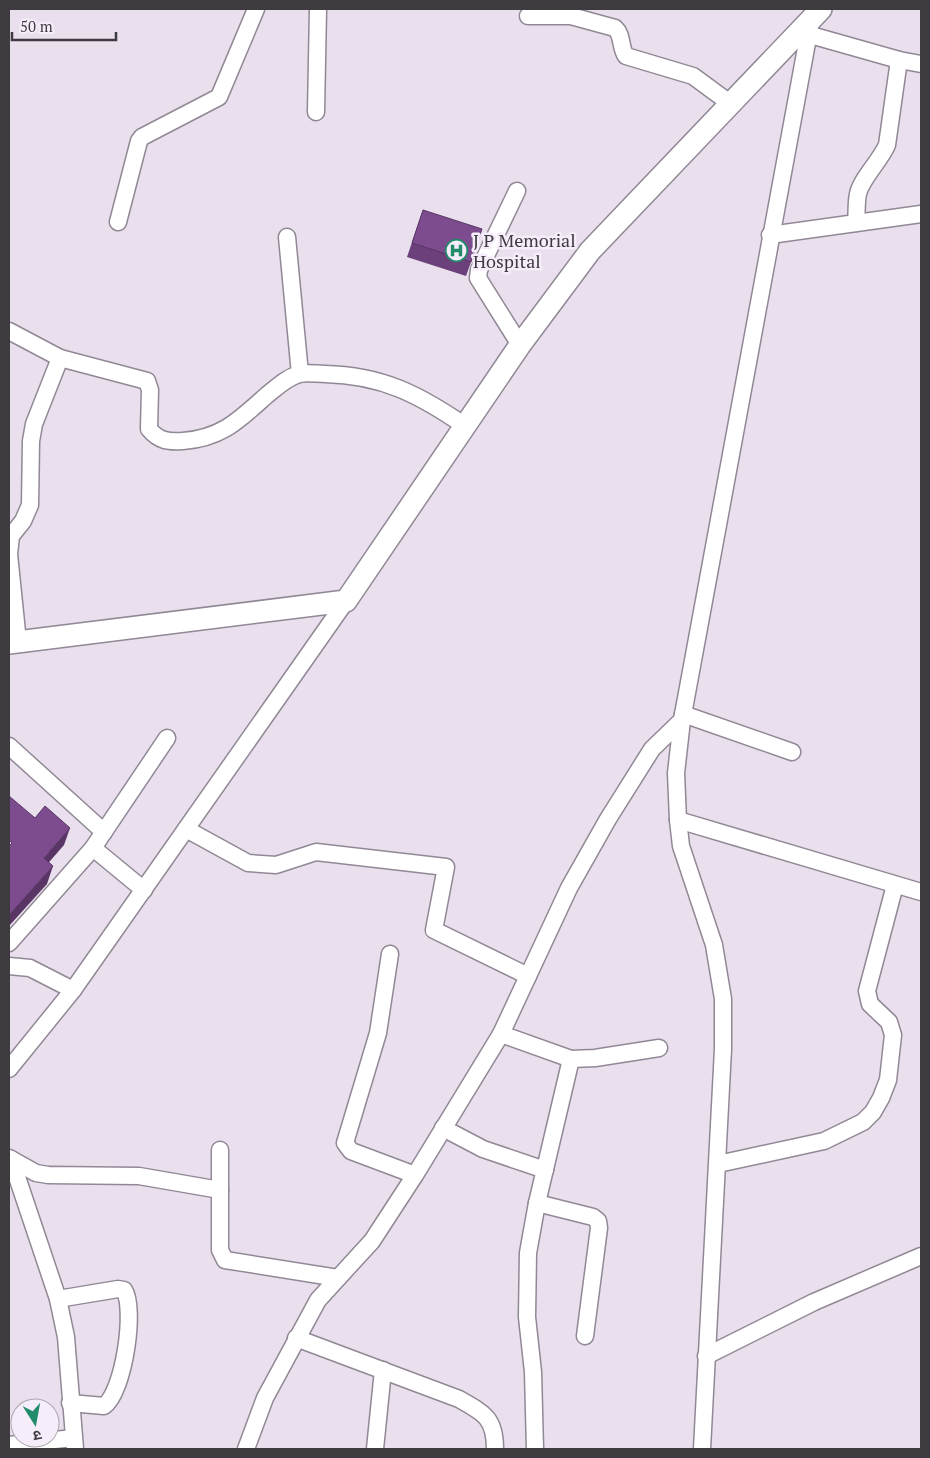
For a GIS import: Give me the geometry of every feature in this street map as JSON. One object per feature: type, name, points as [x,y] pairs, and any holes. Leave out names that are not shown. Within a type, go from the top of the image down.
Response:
[{"type":"main road","points":[[13,643],[346,600],[520,346],[590,251],[813,17]]},
{"type":"street","points":[[118,222],[136,148],[146,135],[219,97],[256,9]]},
{"type":"street","points":[[316,112],[318,9]]},
{"type":"street","points":[[528,16],[571,16],[615,28],[619,32],[622,51],[626,56],[693,76],[731,104]]},
{"type":"street","points":[[702,1449],[718,1164],[723,1049],[723,999],[714,945],[682,846],[678,820],[676,773],[682,717],[770,235],[813,17],[899,60],[921,64]]},
{"type":"street","points":[[856,223],[860,187],[882,158],[887,146],[899,60]]},
{"type":"street","points":[[517,191],[479,270],[478,278],[520,346]]},
{"type":"street","points":[[770,235],[921,214]]},
{"type":"street","points":[[287,237],[300,374]]},
{"type":"street","points":[[9,331],[60,358],[147,381],[150,390],[149,429],[156,438],[171,442],[204,439],[221,432],[237,422],[282,382],[300,374],[345,375],[401,388],[430,402],[465,426]]},
{"type":"street","points":[[13,643],[9,554],[11,536],[23,521],[30,505],[31,441],[34,424],[60,358]]},
{"type":"street","points":[[9,1069],[74,990],[346,600]]},
{"type":"street","points":[[682,717],[792,752]]},
{"type":"street","points":[[246,1449],[265,1398],[318,1300],[372,1241],[414,1175],[501,1034],[569,888],[608,819],[652,749],[682,717]]},
{"type":"street","points":[[9,943],[93,848],[167,738]]},
{"type":"street","points":[[9,746],[104,832]]},
{"type":"street","points":[[678,820],[921,892]]},
{"type":"street","points":[[186,829],[248,863],[276,865],[316,852],[446,867],[434,930],[528,976]]},
{"type":"street","points":[[93,848],[144,890]]},
{"type":"street","points":[[718,1164],[824,1141],[863,1122],[873,1112],[882,1098],[888,1080],[893,1035],[889,1022],[870,1004],[867,991],[896,885]]},
{"type":"street","points":[[390,954],[378,1033],[345,1144],[351,1151],[414,1175]]},
{"type":"street","points":[[9,966],[30,968],[74,990]]},
{"type":"street","points":[[501,1034],[571,1059],[595,1058],[659,1048]]},
{"type":"street","points":[[535,1449],[534,1372],[527,1317],[528,1253],[537,1203],[571,1059]]},
{"type":"street","points":[[443,1128],[483,1148],[545,1170]]},
{"type":"street","points":[[220,1150],[220,1250],[225,1260],[338,1278]]},
{"type":"street","points":[[10,1159],[36,1172],[48,1175],[139,1176],[220,1190]]},
{"type":"street","points":[[9,1445],[74,1444],[66,1337],[58,1298],[10,1159]]},
{"type":"street","points":[[537,1203],[593,1217],[598,1221],[599,1228],[585,1336]]},
{"type":"street","points":[[706,1356],[814,1302],[921,1256]]},
{"type":"street","points":[[58,1298],[118,1289],[124,1290],[129,1300],[125,1362],[115,1393],[104,1406],[70,1403]]},
{"type":"street","points":[[296,1338],[459,1399],[482,1412],[490,1420],[495,1435],[495,1449]]},
{"type":"street","points":[[375,1449],[383,1370]]},
{"type":"building","points":[[423,210],[482,229],[471,262],[412,243]]},
{"type":"building","points":[[9,796],[35,818],[45,806],[70,828],[44,858],[53,866],[9,915],[9,846],[12,843],[9,840]]},
{"type":"place","name":"J P Memorial Hospital","points":[[457,250]]}]
